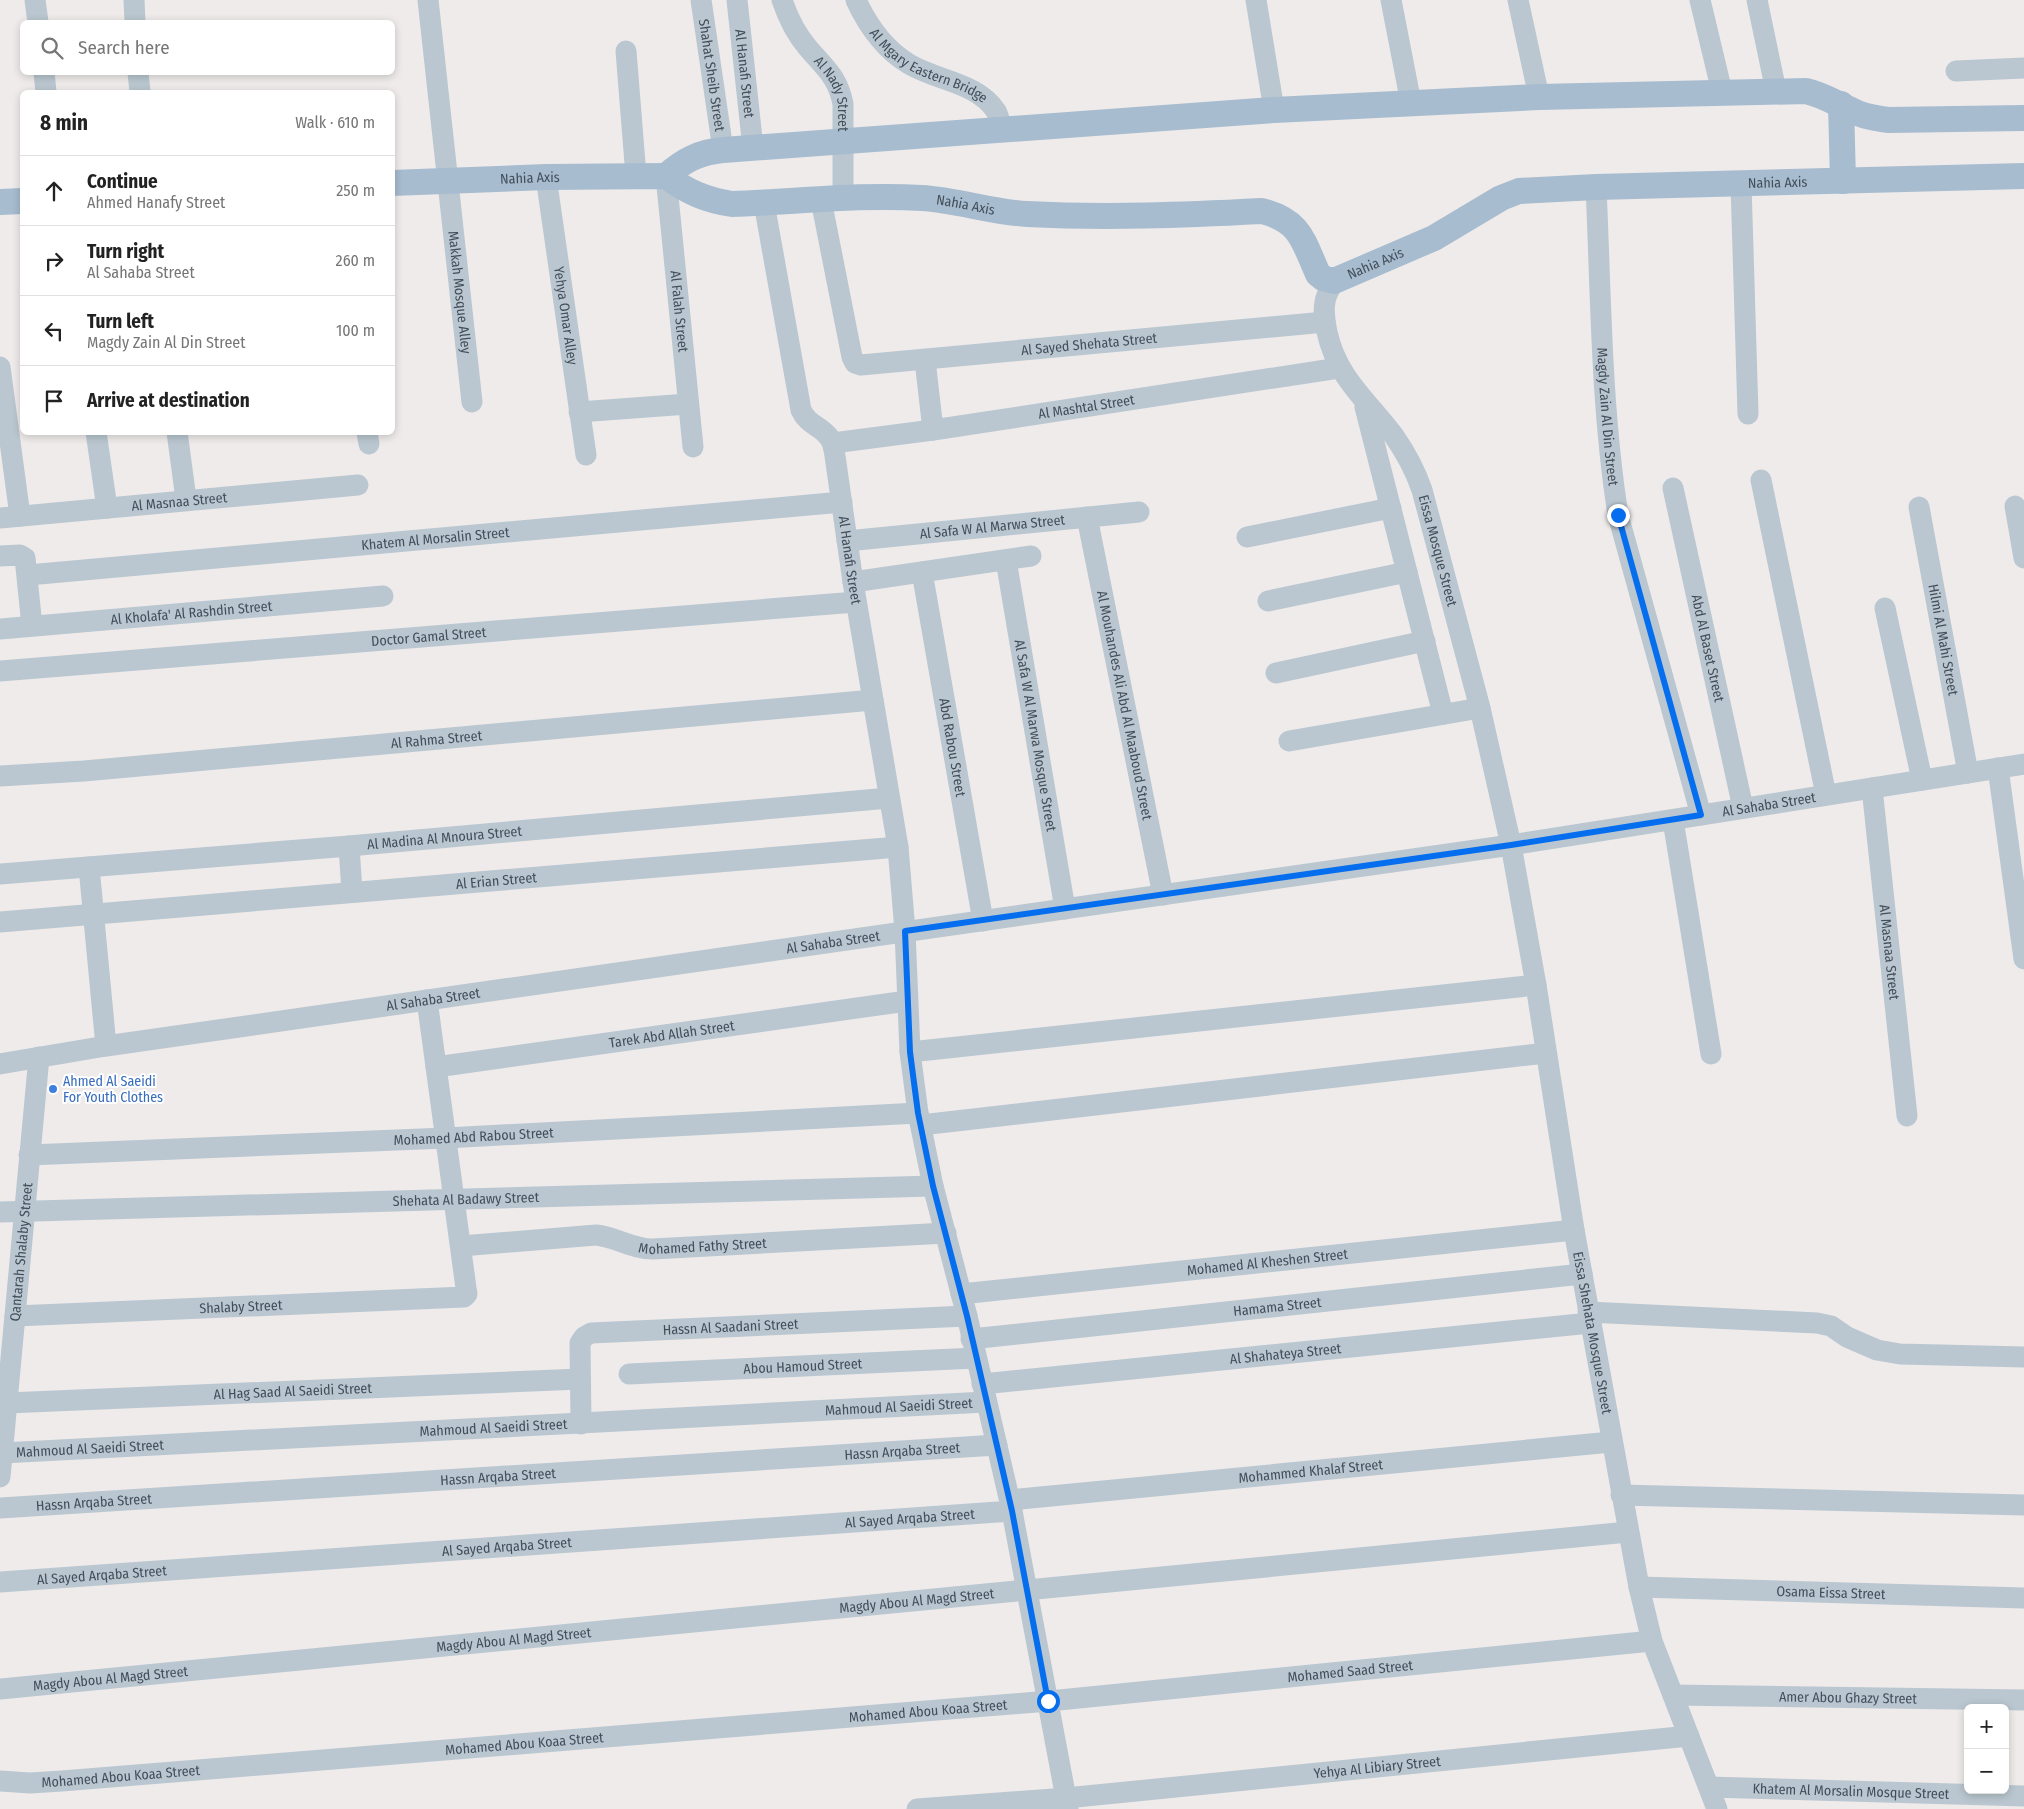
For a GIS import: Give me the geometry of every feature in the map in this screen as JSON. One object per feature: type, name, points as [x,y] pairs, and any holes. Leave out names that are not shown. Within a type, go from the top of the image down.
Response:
[{"type":"main road","points":[[666,176],[678,165],[692,157],[707,152],[723,150],[1274,110],[1539,97],[1806,91],[1818,94],[1864,116],[1888,120],[2024,118]]},
{"type":"main road","points":[[1841,104],[1843,181]]},
{"type":"main road","name":"Nahia Axis","points":[[395,183],[546,177],[666,176],[689,191],[714,201],[732,204],[832,199],[921,198],[1004,212],[1056,214],[1143,217],[1262,211],[1277,215],[1290,222],[1297,230],[1318,274],[1323,278],[1334,281],[1434,238],[1501,198],[1519,191],[1596,187],[2024,176]]},
{"type":"main road","points":[[0,202],[20,201]]},
{"type":"street","points":[[35,0],[38,20]]},
{"type":"street","points":[[134,0],[135,20]]},
{"type":"street","name":"Makkah Mosque Alley","points":[[428,0],[472,402]]},
{"type":"street","name":"Shahat Sheib Street","points":[[701,0],[723,150]]},
{"type":"street","name":"Al Hanafi Street","points":[[737,0],[753,148]]},
{"type":"street","name":"Al Nady Street","points":[[782,0],[796,32],[835,78],[843,104],[843,142],[832,199],[852,357],[855,363]]},
{"type":"street","name":"Al Mgary Eastern Bridge","points":[[856,0],[870,27],[894,54],[926,72],[973,90],[997,112],[1002,130]]},
{"type":"street","points":[[1256,0],[1274,110]]},
{"type":"street","points":[[1391,0],[1411,103]]},
{"type":"street","points":[[1518,0],[1539,97]]},
{"type":"street","points":[[1700,0],[1722,92]]},
{"type":"street","points":[[1757,0],[1776,91]]},
{"type":"street","points":[[626,51],[636,176]]},
{"type":"street","points":[[1956,71],[2024,68]]},
{"type":"street","points":[[44,75],[46,90]]},
{"type":"street","points":[[138,75],[140,90]]},
{"type":"street","name":"Al Falah Street","points":[[666,176],[693,447]]},
{"type":"street","name":"Yehya Omar Alley","points":[[546,177],[586,455]]},
{"type":"street","points":[[1741,184],[1748,414]]},
{"type":"street","name":"Magdy Zain Al Din Street","points":[[1596,187],[1608,427],[1611,469],[1618,515],[1701,815]]},
{"type":"street","points":[[764,203],[801,410],[805,419],[828,435],[833,443]]},
{"type":"street","name":"Eissa Mosque Street","points":[[1334,281],[1325,302],[1325,322],[1330,346],[1350,384],[1394,437],[1413,466],[1422,490],[1480,708],[1511,845]]},
{"type":"street","name":"Al Sayed Shehata Street","points":[[855,363],[863,365],[925,360],[1325,322]]},
{"type":"street","points":[[925,360],[933,430]]},
{"type":"street","points":[[0,367],[10,517]]},
{"type":"street","name":"Al Mashtal Street","points":[[833,443],[933,430],[1340,368]]},
{"type":"street","points":[[1363,399],[1443,714]]},
{"type":"street","points":[[580,412],[688,404]]},
{"type":"street","points":[[96,435],[107,508]]},
{"type":"street","points":[[177,435],[186,500]]},
{"type":"street","name":"Al Hanafi Street","points":[[833,443],[854,592],[898,847],[905,931],[910,1052],[919,1119],[933,1186],[967,1316],[1011,1505],[1067,1804]]},
{"type":"street","points":[[1761,480],[1826,795]]},
{"type":"street","name":"Al Masnaa Street","points":[[10,517],[358,485]]},
{"type":"street","name":"Abd Al Baset Street","points":[[1673,488],[1743,808]]},
{"type":"street","name":"Khatem Al Morsalin Street","points":[[28,575],[842,502]]},
{"type":"street","points":[[2015,506],[2024,558]]},
{"type":"street","name":"Hilmi Al Mahi Street","points":[[1918,507],[1968,773]]},
{"type":"street","points":[[1247,537],[1391,508]]},
{"type":"street","name":"Al Safa W Al Marwa Street","points":[[847,541],[1138,512]]},
{"type":"street","name":"Al Mouhandes Ali Abd Al Maaboud Street","points":[[1087,516],[1163,895]]},
{"type":"street","points":[[0,556],[22,555],[25,558],[32,626]]},
{"type":"street","name":"Doctor Gamal Street","points":[[0,671],[854,592],[922,572],[1031,556]]},
{"type":"street","name":"Al Safa W Al Marwa Mosque Street","points":[[1006,560],[1065,909]]},
{"type":"street","name":"Abd Rabou Street","points":[[922,572],[983,921]]},
{"type":"street","points":[[1268,601],[1407,572]]},
{"type":"street","name":"Al Kholafa' Al Rashdin Street","points":[[0,628],[383,596]]},
{"type":"street","points":[[1885,608],[1922,780]]},
{"type":"street","points":[[1276,673],[1425,641]]},
{"type":"street","name":"Al Rahma Street","points":[[0,776],[84,771],[873,700]]},
{"type":"street","points":[[1288,740],[1480,708]]},
{"type":"street","name":"Al Sahaba Street","points":[[0,1064],[106,1046],[1511,845],[2024,764]]},
{"type":"street","points":[[1998,768],[2024,959]]},
{"type":"street","name":"Al Masnaa Street","points":[[1872,788],[1907,1116]]},
{"type":"street","name":"Al Madina Al Mnoura Street","points":[[0,874],[348,846],[890,798]]},
{"type":"street","points":[[1673,820],[1711,1054]]},
{"type":"street","name":"Eissa Shehata Mosque Street","points":[[1511,845],[1536,985],[1574,1230],[1638,1587],[1652,1640],[1717,1809]]},
{"type":"street","points":[[348,846],[352,892]]},
{"type":"street","name":"Al Erian Street","points":[[0,922],[898,847]]},
{"type":"street","points":[[88,867],[106,1046]]},
{"type":"street","points":[[910,1052],[1536,985]]},
{"type":"street","points":[[427,1000],[461,1246]]},
{"type":"street","name":"Tarek Abd Allah Street","points":[[436,1067],[907,1001]]},
{"type":"street","name":"Mohamed Abd Rabou Street","points":[[30,1155],[919,1119],[1546,1053]]},
{"type":"street","name":"Qantarah Shalaby Street","points":[[0,1477],[7,1403],[4,1382],[9,1326],[9,1274],[24,1211],[39,1058]]},
{"type":"street","name":"Shehata Al Badawy Street","points":[[0,1212],[933,1186]]},
{"type":"street","name":"Mohamed Al Kheshen Street","points":[[961,1294],[1574,1230]]},
{"type":"street","name":"Mohamed Fathy Street","points":[[461,1246],[606,1236],[637,1248],[653,1249],[946,1233]]},
{"type":"street","name":"Shalaby Street","points":[[9,1326],[462,1298],[466,1296],[467,1291],[461,1246]]},
{"type":"street","name":"Hamama Street","points":[[973,1348],[1582,1274]]},
{"type":"street","name":"Hassn Al Saadani Street","points":[[581,1424],[580,1343],[584,1337],[591,1333],[967,1316]]},
{"type":"street","name":"Al Shahateya Street","points":[[984,1393],[1589,1317],[1817,1322],[1831,1326],[1847,1337],[1877,1350],[1900,1354],[2024,1357]]},
{"type":"street","name":"Abou Hamoud Street","points":[[628,1374],[973,1348]]},
{"type":"street","name":"Al Hag Saad Al Saeidi Street","points":[[7,1403],[580,1379]]},
{"type":"street","name":"Mahmoud Al Saeidi Street","points":[[2,1454],[581,1424],[984,1393]]},
{"type":"street","name":"Mohammed Khalaf Street","points":[[1011,1505],[1611,1442]]},
{"type":"street","name":"Hassn Arqaba Street","points":[[0,1508],[997,1446]]},
{"type":"street","points":[[1621,1495],[2024,1505]]},
{"type":"street","name":"Al Sayed Arqaba Street","points":[[0,1582],[1011,1505]]},
{"type":"street","name":"Magdy Abou Al Magd Street","points":[[0,1690],[1628,1532]]},
{"type":"street","name":"Osama Eissa Street","points":[[1638,1587],[2024,1598]]},
{"type":"street","name":"Mohamed Saad Street","points":[[1048,1701],[1652,1640]]},
{"type":"street","name":"Amer Abou Ghazy Street","points":[[1673,1694],[2024,1700]]},
{"type":"street","name":"Mohamed Abou Koaa Street","points":[[0,1781],[30,1783],[62,1781],[1048,1701]]},
{"type":"street","name":"Yehya Al Libiary Street","points":[[917,1809],[1067,1804],[1689,1736]]},
{"type":"street","name":"Khatem Al Morsalin Mosque Street","points":[[1708,1787],[2024,1796]]},
{"type":"place","name":"Ahmed Al Saeidi For Youth Clothes","points":[[53,1089]]},
{"type":"route","points":[[1048,1701],[1012,1511],[967,1316],[933,1186],[918,1113],[910,1052],[905,931],[1511,845],[1701,815],[1618,515]]}]
